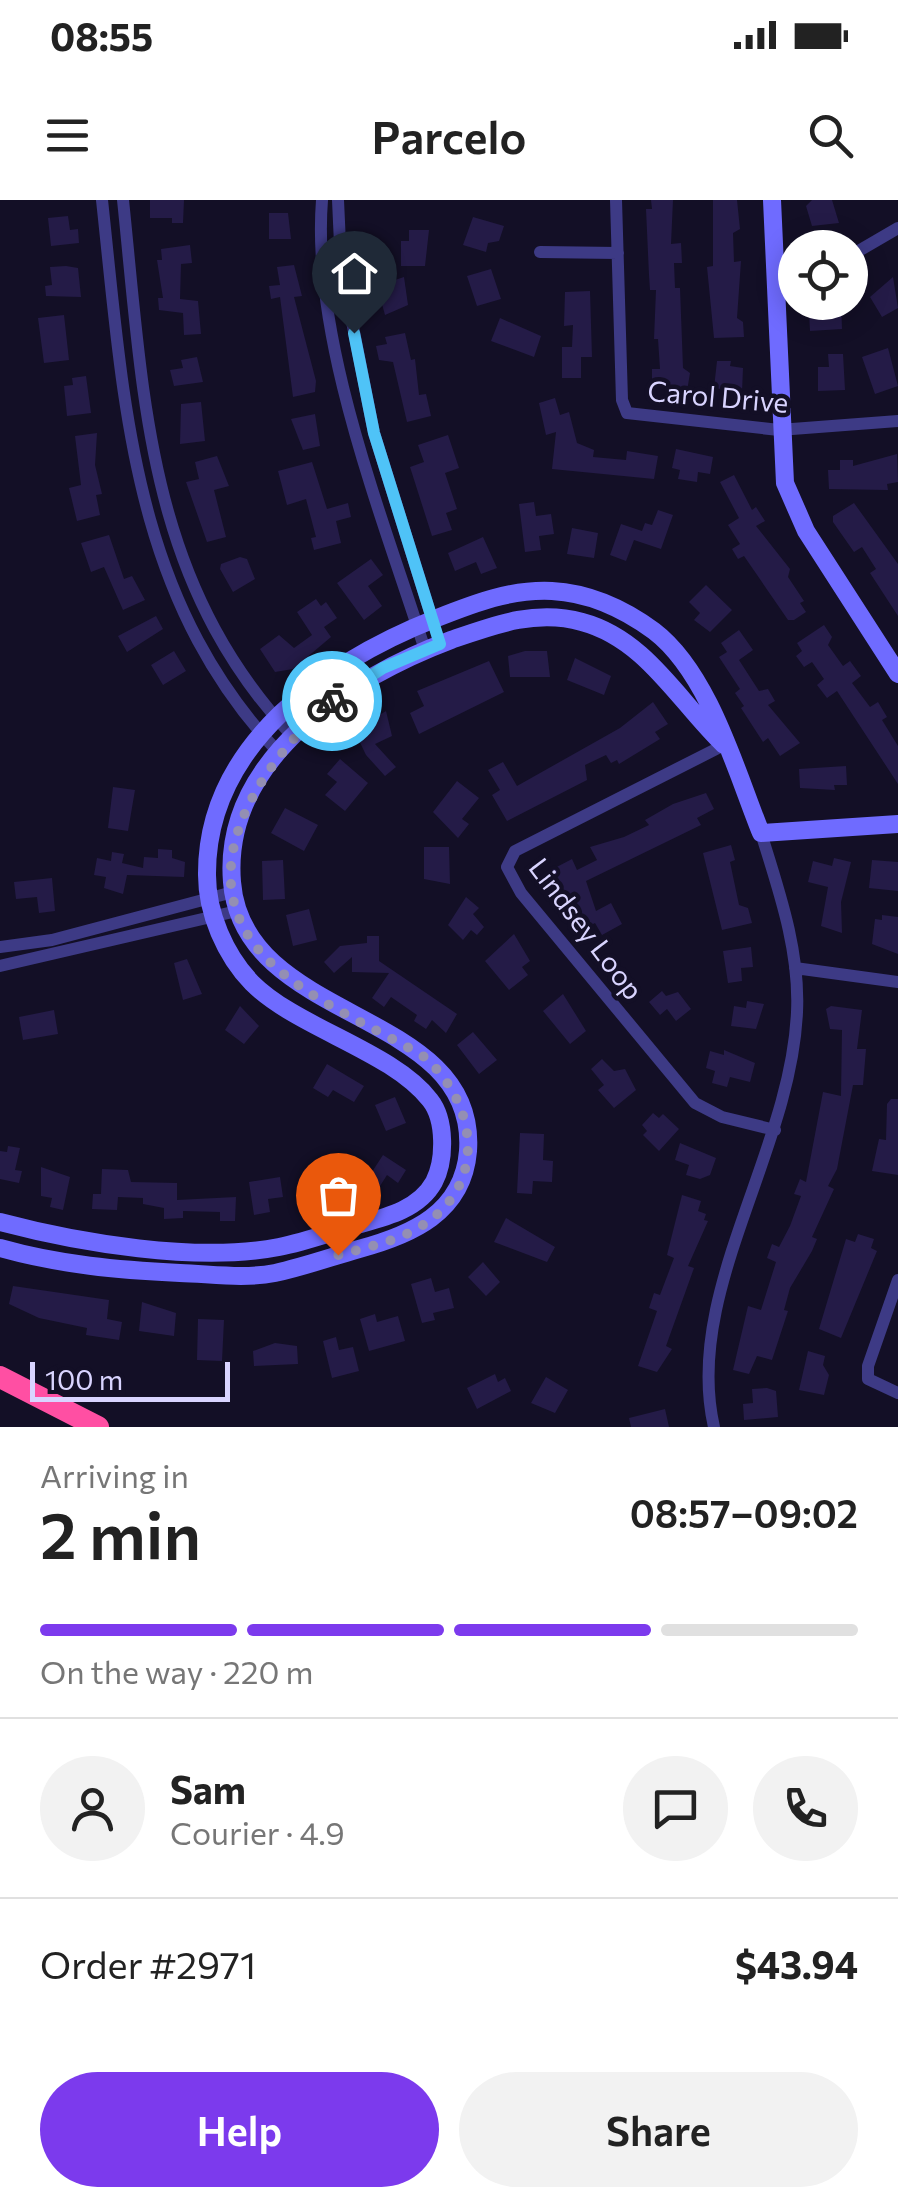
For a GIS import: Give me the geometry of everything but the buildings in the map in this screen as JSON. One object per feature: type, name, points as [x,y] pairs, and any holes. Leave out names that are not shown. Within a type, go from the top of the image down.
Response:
[{"type":"highway","points":[[0,1377],[98,1427]]},
{"type":"street","points":[[102,200],[142,504],[188,623],[221,681],[280,753]]},
{"type":"street","points":[[122,200],[162,502],[197,600],[251,691],[294,738]]},
{"type":"street","points":[[322,200],[322,255],[356,437],[433,647]]},
{"type":"street","points":[[338,200],[340,266],[374,433],[425,623]]},
{"type":"street","name":"Carol Drive","points":[[616,200],[622,400],[627,413],[780,430],[898,421]]},
{"type":"street","points":[[772,200],[780,430],[794,508],[898,674]]},
{"type":"street","points":[[868,246],[898,228]]},
{"type":"street","points":[[540,252],[618,253]]},
{"type":"street","points":[[0,1222],[62,1238],[234,1251],[281,1247],[407,1209],[435,1180],[441,1136],[431,1100],[402,1076],[254,985],[239,967],[210,908],[209,838],[217,808],[262,734],[331,670],[425,623],[518,592],[582,595],[632,616],[672,648],[716,718],[761,833],[784,906],[794,968],[794,1038],[775,1130],[712,1320],[705,1372],[714,1427]]},
{"type":"street","points":[[0,1248],[125,1272],[254,1276],[402,1237],[444,1209],[466,1167],[468,1134],[457,1092],[423,1056],[288,977],[264,956],[235,901],[236,833],[246,806],[280,753],[363,679],[433,647],[522,618],[588,623],[644,656],[724,745]]},
{"type":"street","name":"Lindsey Loop","points":[[724,745],[514,852],[507,868],[521,893],[695,1103],[722,1116],[775,1130]]},
{"type":"street","points":[[761,833],[898,824]]},
{"type":"street","points":[[0,966],[235,901]]},
{"type":"street","points":[[0,947],[210,908]]},
{"type":"street","points":[[794,968],[898,982]]},
{"type":"street","points":[[407,1209],[418,1228]]},
{"type":"street","points":[[898,1280],[868,1366],[868,1379],[898,1393]]},
{"type":"way so far","points":[[332,701],[273,760],[246,806],[232,858],[237,911],[264,956],[288,977],[442,1071],[462,1104],[468,1134],[466,1167],[444,1209],[402,1237],[338,1255]]},
{"type":"route","points":[[332,701],[383,668],[440,644],[374,433],[354,333]]}]
